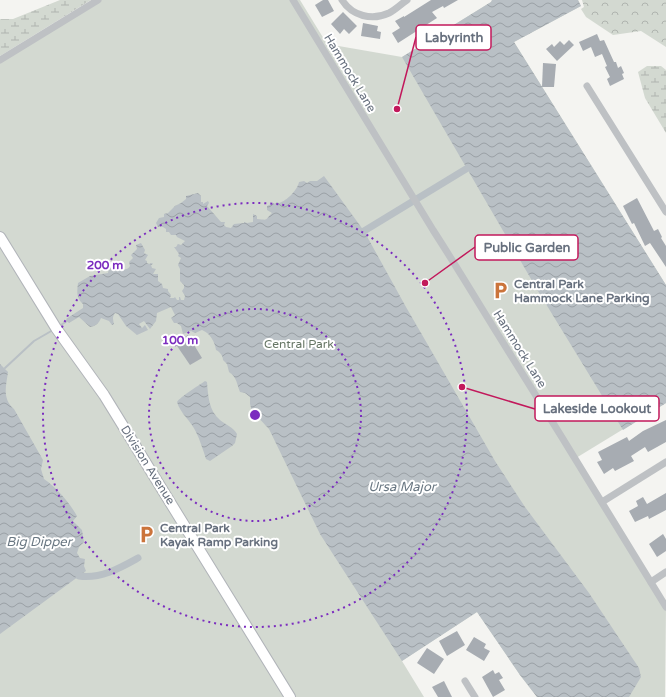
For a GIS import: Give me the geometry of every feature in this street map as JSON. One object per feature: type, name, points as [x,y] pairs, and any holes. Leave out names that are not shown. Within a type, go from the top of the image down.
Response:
[{"type":"street","points":[[0,60],[98,0]]},
{"type":"street","name":"Hammock Lane","points":[[293,0],[666,607]]},
{"type":"street","points":[[342,0],[354,13],[371,18],[388,13],[406,0]]},
{"type":"street","points":[[587,86],[666,212]]},
{"type":"street","name":"Division Avenue","points":[[0,237],[56,328],[112,407],[290,697]]},
{"type":"street","points":[[602,502],[666,462]]},
{"type":"street","points":[[651,582],[666,572]]},
{"type":"street","points":[[465,680],[475,697]]},
{"type":"green space","points":[[60,0],[91,0],[0,56],[0,19],[13,19]]},
{"type":"green space","name":"Central Park","points":[[97,0],[300,0],[327,44],[402,57],[492,0],[578,0],[581,6],[514,42],[666,285],[666,403],[576,458],[666,607],[665,697],[537,697],[520,675],[477,612],[402,661],[424,697],[0,697],[0,60]]},
{"type":"green space","points":[[582,0],[666,0],[666,47],[641,31],[613,35],[586,17],[581,9],[584,7]]},
{"type":"green space","points":[[647,66],[661,66],[666,70],[666,133],[645,98],[638,72]]},
{"type":"water","points":[[492,0],[578,0],[581,6],[514,42],[666,285],[666,403],[623,430],[538,291],[402,57]]},
{"type":"water","name":"Ursa Major","points":[[324,176],[364,231],[495,461],[525,507],[589,593],[639,668],[641,677],[629,697],[537,697],[520,675],[477,612],[402,661],[320,534],[269,429],[252,411],[250,397],[245,393],[240,392],[235,379],[229,372],[227,364],[223,360],[221,354],[216,350],[215,344],[210,336],[202,330],[195,333],[191,331],[183,334],[181,326],[174,323],[171,318],[175,315],[171,307],[157,313],[156,321],[150,329],[144,321],[139,324],[142,328],[145,325],[148,330],[137,335],[126,326],[118,314],[115,313],[113,317],[114,324],[112,325],[109,321],[101,318],[97,324],[90,327],[79,317],[69,323],[66,319],[83,308],[83,304],[79,299],[77,289],[78,283],[90,276],[108,273],[111,267],[123,270],[127,269],[130,266],[129,262],[133,258],[131,255],[137,249],[136,245],[141,243],[145,250],[144,253],[148,255],[145,260],[149,264],[153,264],[151,265],[152,268],[156,269],[153,274],[158,274],[158,281],[162,284],[163,288],[168,289],[171,295],[170,298],[175,297],[179,300],[180,297],[181,300],[184,300],[185,296],[182,291],[184,285],[180,281],[180,269],[178,265],[181,258],[178,256],[179,254],[174,247],[178,244],[181,245],[185,241],[176,235],[171,235],[169,232],[166,232],[166,229],[163,227],[158,227],[156,223],[159,218],[164,217],[164,214],[168,213],[175,206],[186,199],[186,196],[198,193],[201,196],[201,202],[203,202],[203,204],[208,201],[209,203],[207,206],[221,222],[225,222],[224,225],[226,227],[231,228],[234,224],[253,222],[253,214],[257,216],[257,219],[266,219],[272,213],[267,210],[267,206],[273,203],[275,204],[277,202],[282,202],[289,197],[299,182],[304,181],[307,183],[310,181],[317,181]]},
{"type":"water","name":"Big Dipper","points":[[0,364],[8,372],[6,396],[8,401],[43,460],[41,469],[44,479],[54,487],[77,516],[73,521],[82,530],[84,542],[79,547],[77,553],[80,558],[85,559],[84,566],[86,571],[0,634]]},
{"type":"water","points":[[205,381],[207,382],[213,412],[237,434],[235,443],[232,446],[210,461],[206,459],[196,432],[178,406],[177,402],[185,394]]},
{"type":"building","points":[[323,0],[328,0],[334,11],[322,17],[315,5]]},
{"type":"building","points":[[431,0],[458,0],[444,8],[443,6],[432,12],[437,18],[398,43],[392,33],[400,28],[395,21]]},
{"type":"building","points":[[343,12],[357,26],[349,34],[344,29],[340,34],[331,24]]},
{"type":"building","points":[[363,23],[378,26],[377,31],[381,32],[380,39],[361,36]]},
{"type":"building","points":[[597,34],[600,41],[604,40],[614,62],[616,62],[618,68],[621,66],[624,73],[622,74],[624,79],[610,86],[607,79],[610,77],[605,67],[607,66],[602,54],[595,57],[591,47],[583,51],[579,42]]},
{"type":"building","points":[[569,40],[574,45],[557,61],[546,49],[552,44],[554,47],[560,41],[564,45]]},
{"type":"building","points":[[543,63],[556,64],[554,87],[542,87]]},
{"type":"building","points":[[637,198],[654,231],[658,229],[666,246],[666,267],[650,243],[645,246],[634,223],[632,224],[623,206]]},
{"type":"building","points":[[188,335],[202,358],[190,365],[175,343]]},
{"type":"building","points":[[666,420],[666,442],[648,452],[645,447],[631,456],[634,461],[615,471],[613,468],[604,474],[597,462],[602,460],[598,452],[627,437],[629,441],[643,431]]},
{"type":"building","points":[[666,493],[666,510],[649,519],[648,516],[635,522],[629,511],[638,506],[636,501],[643,497],[647,504]]},
{"type":"building","points":[[663,534],[666,539],[666,551],[657,557],[649,544]]},
{"type":"building","points":[[457,631],[465,645],[447,656],[439,641]]},
{"type":"building","points":[[474,637],[486,644],[484,648],[490,651],[484,661],[466,650]]},
{"type":"building","points":[[427,648],[444,659],[434,674],[417,663]]},
{"type":"building","points":[[493,670],[495,674],[499,672],[503,678],[499,680],[505,690],[493,697],[482,677]]},
{"type":"building","points":[[444,681],[452,697],[438,697],[432,687]]},
{"type":"waterway","points":[[364,231],[466,169]]},
{"type":"waterway","points":[[58,327],[67,321]]},
{"type":"waterway","points":[[5,368],[34,341],[53,330]]},
{"type":"waterway","points":[[79,576],[95,576],[110,572],[138,558]]},
{"type":"place","name":"Labyrinth","points":[[397,109]]},
{"type":"place","name":"Public Garden","points":[[425,283]]},
{"type":"place","name":"Central Park Hammock Lane Parking","points":[[501,291]]},
{"type":"place","name":"Lakeside Lookout","points":[[462,387]]},
{"type":"place","name":"Central Park Kayak Ramp Parking","points":[[147,535]]}]
